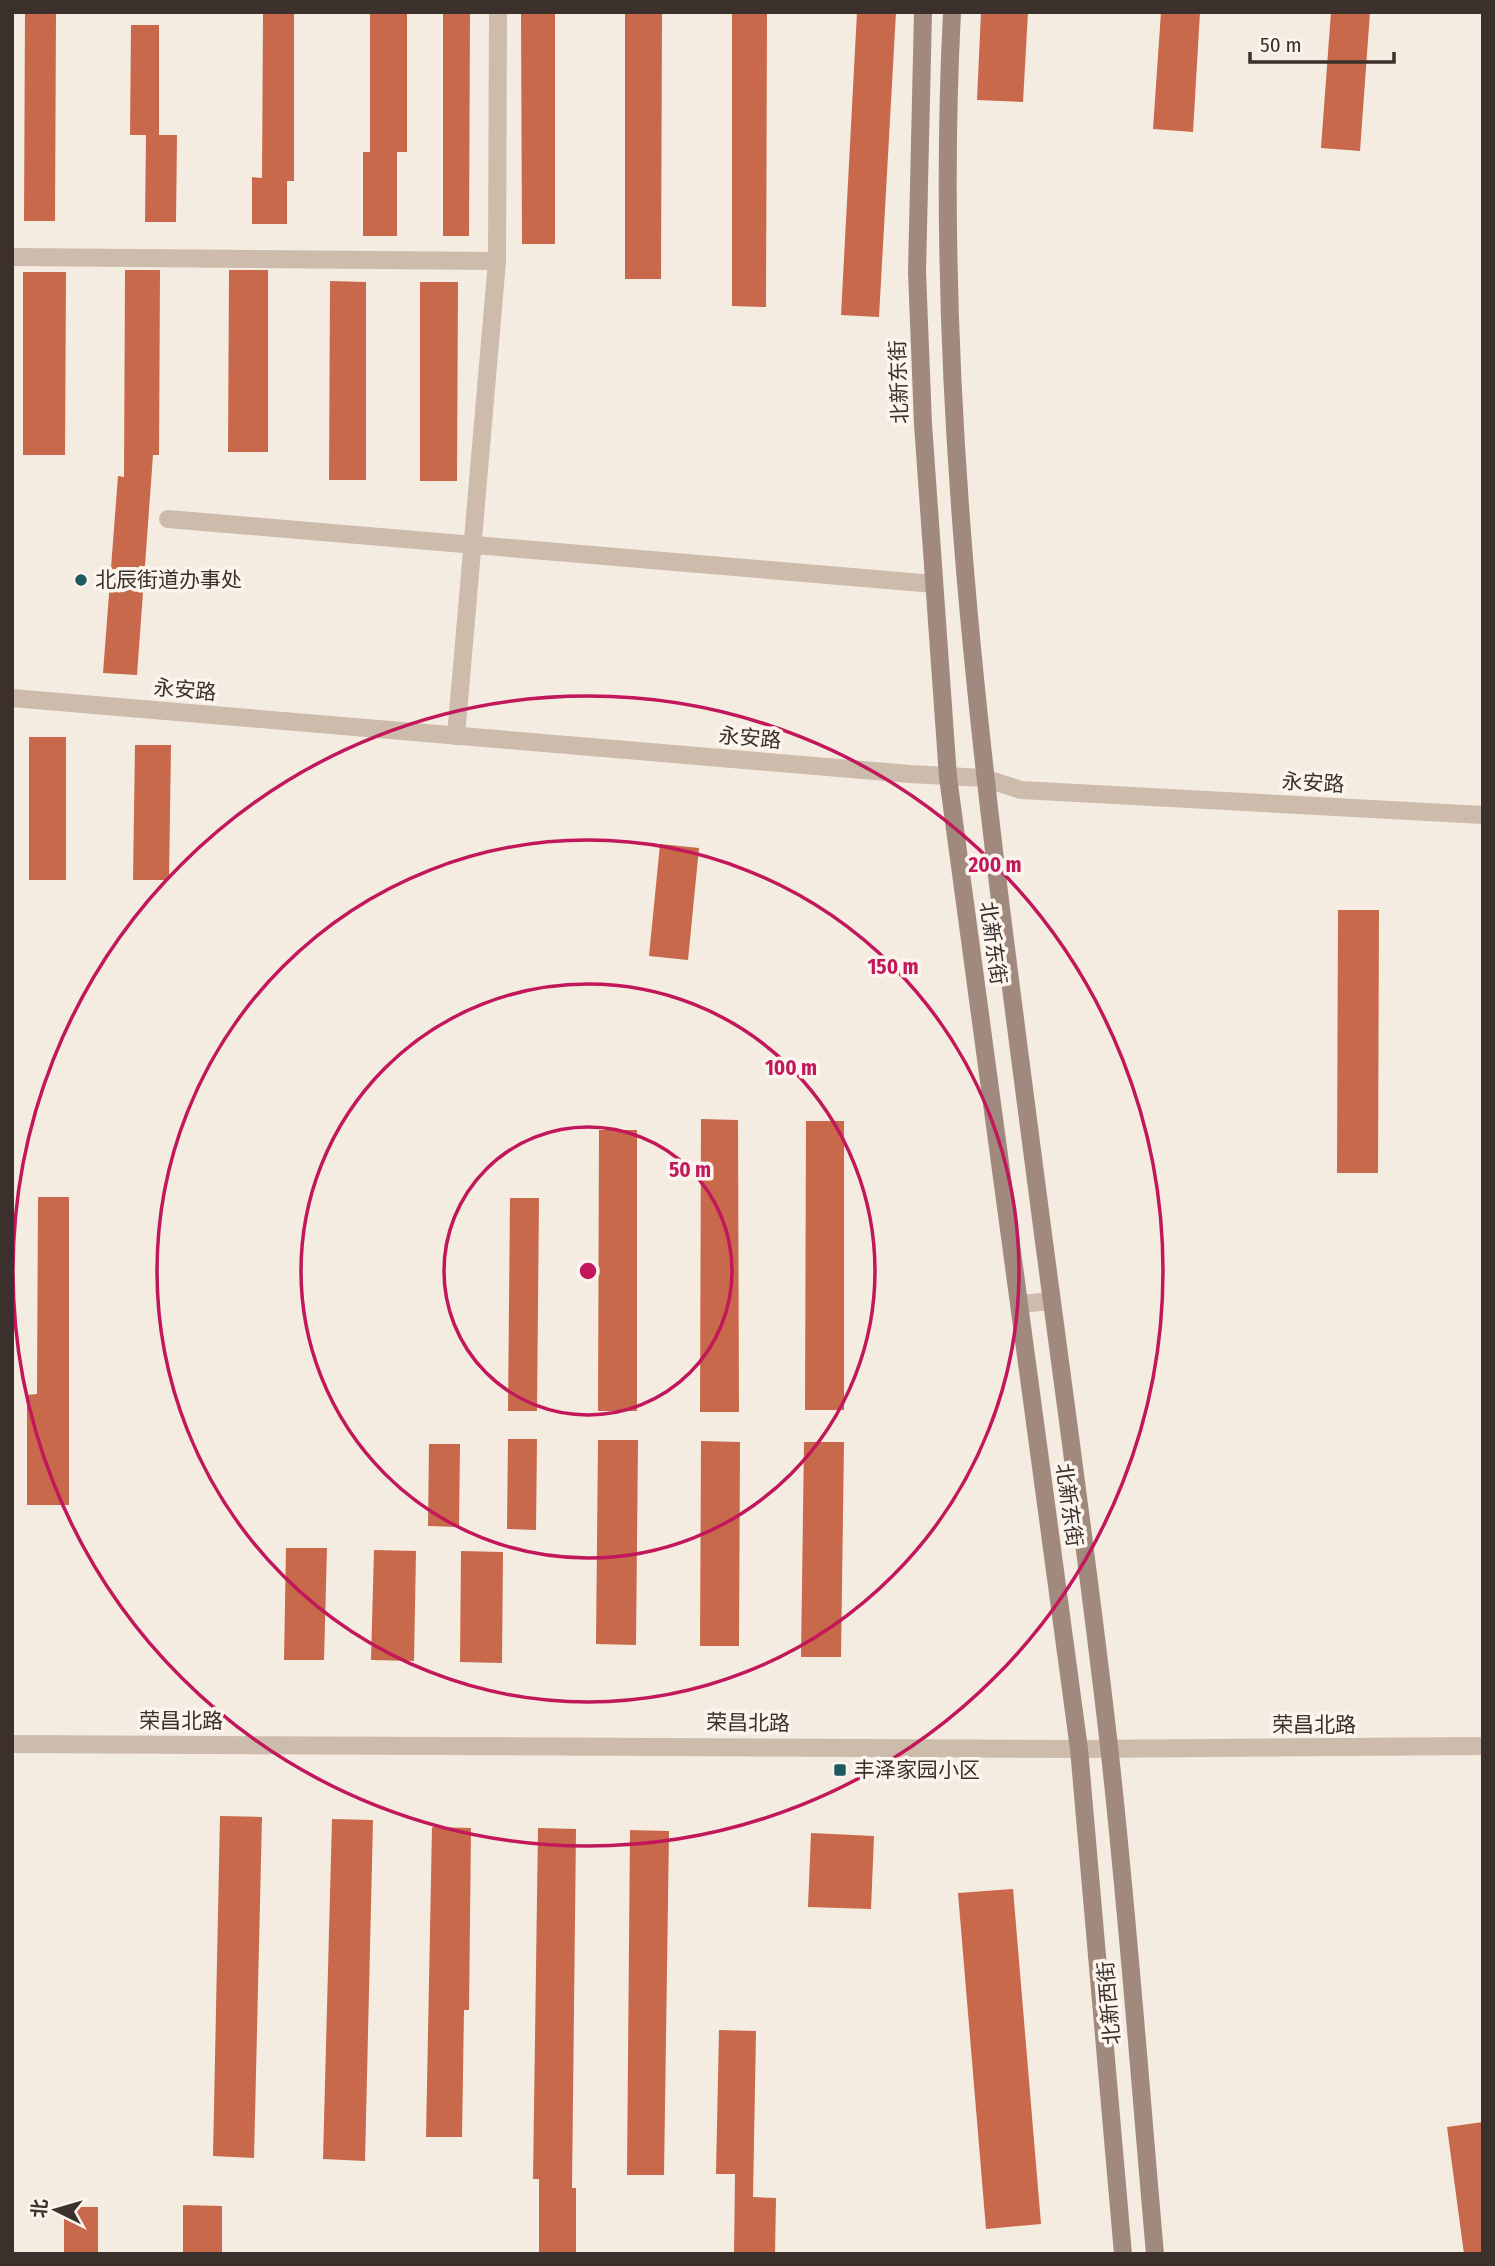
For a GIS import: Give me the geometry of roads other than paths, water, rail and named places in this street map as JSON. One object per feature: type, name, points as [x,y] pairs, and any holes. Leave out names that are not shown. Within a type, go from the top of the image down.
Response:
[{"type":"main road","name":"北新东街","points":[[923,12],[917,272],[934,584],[948,778],[1079,1749]]},
{"type":"main road","name":"北新东街","points":[[952,12],[947,99],[947,268],[953,420],[984,778],[1109,1749]]},
{"type":"main road","name":"北新西街","points":[[1079,1749],[1123,2254]]},
{"type":"main road","name":"北新西街","points":[[1109,1749],[1155,2254]]},
{"type":"street","points":[[456,736],[475,548],[497,261],[498,12]]},
{"type":"street","points":[[12,257],[497,261]]},
{"type":"street","points":[[169,519],[475,548],[934,584]]},
{"type":"street","name":"永安路","points":[[12,698],[948,778],[984,778],[1021,790],[1483,815]]},
{"type":"street","points":[[1020,1304],[1051,1301]]},
{"type":"street","name":"荣昌北路","points":[[12,1744],[1079,1749],[1483,1746]]},
{"type":"place","name":"北辰街道办事处","points":[[81,580]]},
{"type":"place","name":"丰泽家园小区","points":[[840,1770]]}]
